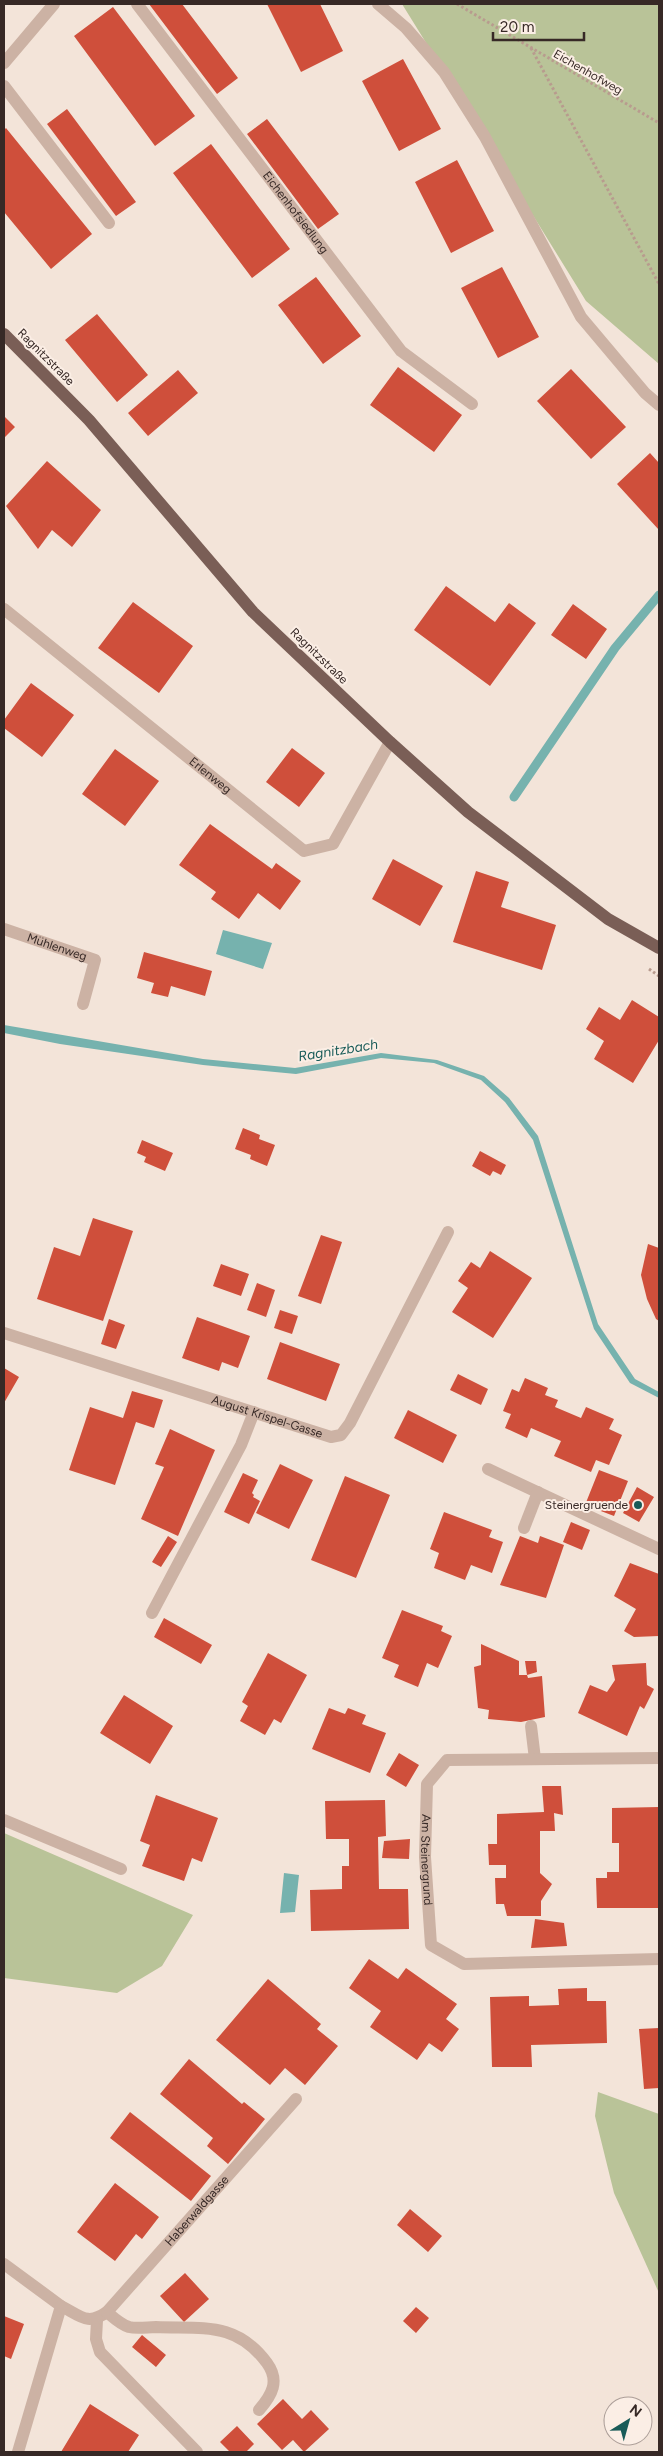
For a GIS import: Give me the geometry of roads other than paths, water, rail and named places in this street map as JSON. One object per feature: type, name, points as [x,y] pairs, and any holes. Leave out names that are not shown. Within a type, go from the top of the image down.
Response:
[{"type":"main road","name":"Ragnitzstraße","points":[[4,334],[89,420],[253,612],[390,742],[476,818],[608,918],[659,948]]},
{"type":"street","points":[[4,63],[54,4]]},
{"type":"street","name":"Eichenhofsiedlung","points":[[137,4],[401,351],[472,404]]},
{"type":"street","points":[[378,4],[406,28],[444,72],[485,137],[581,317],[646,393],[659,405]]},
{"type":"street","points":[[4,86],[109,223]]},
{"type":"street","name":"Erlenweg","points":[[4,609],[304,851],[333,844],[390,742]]},
{"type":"street","name":"Mühlenweg","points":[[4,928],[95,960],[83,1004]]},
{"type":"street","name":"August Krispel-Gasse","points":[[4,1333],[331,1437],[341,1434],[350,1423],[448,1232]]},
{"type":"street","points":[[152,1613],[241,1445],[254,1412]]},
{"type":"street","points":[[488,1469],[659,1549]]},
{"type":"street","points":[[524,1528],[538,1492]]},
{"type":"street","points":[[531,1726],[535,1759]]},
{"type":"street","name":"Am Steinergrund","points":[[659,1758],[447,1760],[427,1784],[425,1857],[431,1946],[464,1964],[659,1959]]},
{"type":"street","points":[[4,1820],[121,1870]]},
{"type":"street","name":"Haberwaldgasse","points":[[102,2316],[296,2099]]},
{"type":"street","points":[[4,2264],[61,2306],[89,2320],[102,2316],[131,2327],[215,2330],[233,2333],[260,2354],[272,2370],[275,2378],[274,2388],[268,2400],[259,2410]]},
{"type":"street","points":[[18,2452],[61,2306]]},
{"type":"street","points":[[102,2316],[96,2339],[100,2352],[197,2452]]},
{"type":"water","points":[[223,930],[272,943],[263,969],[216,954]]},
{"type":"water","name":"Ragnitzbach","points":[[4,1025],[203,1059],[295,1068],[381,1053],[437,1060],[484,1076],[509,1098],[538,1136],[598,1324],[635,1379],[659,1392],[659,1398],[630,1383],[594,1329],[533,1140],[505,1102],[481,1080],[434,1063],[381,1058],[296,1074],[203,1065],[60,1044],[4,1033]]},
{"type":"water","points":[[284,1873],[299,1875],[295,1912],[280,1913]]},
{"type":"waterway","points":[[514,797],[615,648],[659,595]]},
{"type":"place","name":"Steinergruende","points":[[638,1505]]}]
